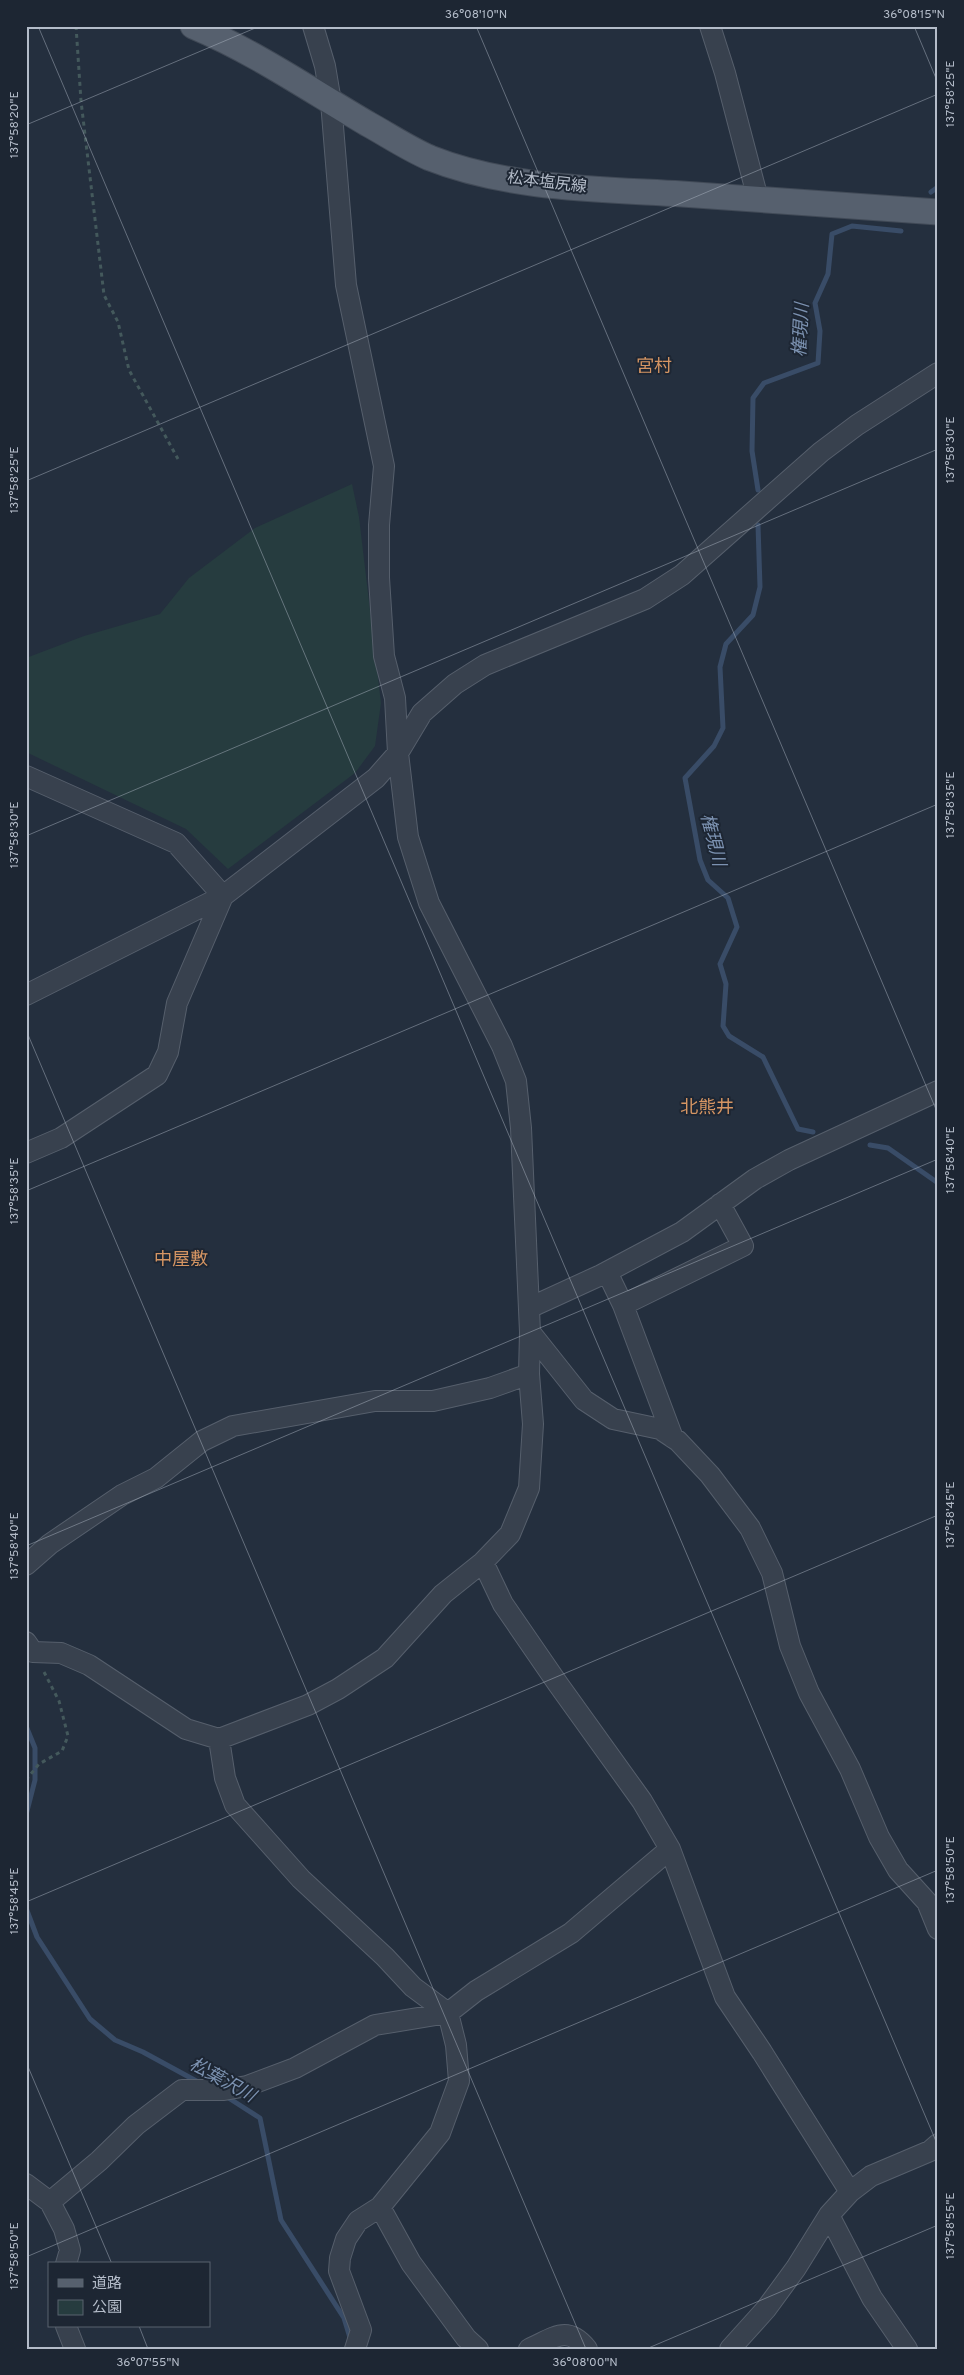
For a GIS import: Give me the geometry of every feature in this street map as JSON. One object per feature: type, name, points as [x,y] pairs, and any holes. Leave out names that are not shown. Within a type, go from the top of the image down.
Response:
[{"type":"main road","name":"松本塩尻線","points":[[193,26],[221,38],[262,60],[331,102],[429,157],[466,170],[517,181],[602,189],[938,212]]},
{"type":"street","points":[[29,1647],[61,1653],[89,1665],[186,1729],[219,1739],[308,1705],[338,1689],[385,1658],[444,1594],[483,1562],[510,1534],[530,1488],[533,1424],[529,1374],[530,1332],[521,1128],[516,1081],[502,1046],[428,903],[408,838],[398,753],[395,698],[384,656],[379,578],[379,525],[384,466],[346,285],[331,102],[325,66],[313,26]]},
{"type":"street","points":[[710,26],[725,73],[758,199]]},
{"type":"street","points":[[26,995],[223,896],[376,778],[398,753],[422,713],[455,684],[486,665],[645,599],[682,575],[820,452],[856,425],[938,373]]},
{"type":"street","points":[[26,776],[176,843],[223,896]]},
{"type":"street","points":[[26,1153],[61,1138],[157,1075],[168,1052],[176,1003],[223,896]]},
{"type":"street","points":[[529,1308],[607,1272],[682,1232],[755,1179],[789,1160],[938,1091]]},
{"type":"street","points":[[623,1304],[743,1246],[720,1204]]},
{"type":"street","points":[[607,1272],[623,1304],[673,1438]]},
{"type":"street","points":[[530,1332],[584,1400],[613,1419],[660,1429],[673,1438],[710,1475],[750,1528],[772,1574],[790,1646],[808,1693],[850,1769],[879,1838],[898,1870],[927,1902],[938,1929]]},
{"type":"street","points":[[26,1565],[50,1544],[122,1495],[156,1478],[202,1441],[233,1426],[375,1401],[434,1401],[490,1388],[529,1374]]},
{"type":"street","points":[[483,1562],[503,1604],[642,1801],[670,1849],[725,1997],[768,2060],[850,2192]]},
{"type":"street","points":[[219,1739],[225,1778],[234,1805],[300,1879],[385,1957],[413,1987],[448,2013],[456,2045],[459,2081],[440,2133],[380,2206],[358,2221],[346,2239],[340,2258],[339,2271],[361,2330],[355,2349]]},
{"type":"street","points":[[50,2202],[99,2161],[136,2126],[182,2090],[224,2090],[247,2086],[295,2068],[375,2025],[448,2013],[476,1992],[571,1933],[670,1849]]},
{"type":"street","points":[[730,2349],[766,2309],[796,2268],[829,2215],[850,2192],[871,2176],[930,2151],[938,2144]]},
{"type":"street","points":[[26,2184],[50,2202],[64,2229],[70,2250],[67,2262]]},
{"type":"street","points":[[380,2206],[410,2263],[466,2338],[478,2349]]},
{"type":"street","points":[[829,2215],[872,2298],[907,2349]]},
{"type":"street","points":[[67,2328],[75,2349]]},
{"type":"street","points":[[529,2349],[564,2334],[578,2337],[587,2349]]},
{"type":"path","points":[[76,26],[82,111],[104,295],[118,322],[129,370],[178,459]]},
{"type":"path","points":[[26,1780],[39,1764],[62,1751],[68,1736],[59,1701],[29,1647]]},
{"type":"green space","points":[[352,484],[359,517],[381,703],[375,746],[355,773],[228,869],[186,829],[26,752],[26,658],[84,636],[160,614],[189,578],[255,528]]},
{"type":"waterway","name":"権現川","points":[[931,192],[938,187]]},
{"type":"waterway","name":"権現川","points":[[758,490],[752,451],[753,398],[764,383],[818,363],[820,331],[815,303],[828,274],[832,234],[852,226],[901,231]]},
{"type":"waterway","name":"権現川","points":[[758,525],[760,587],[753,615],[726,644],[720,667],[723,728],[714,746],[685,778],[700,860],[708,880],[728,898],[737,927],[720,964],[726,984],[723,1026],[729,1036],[763,1057],[798,1129],[813,1132]]},
{"type":"waterway","name":"権現川","points":[[870,1145],[888,1148],[938,1183]]},
{"type":"waterway","name":"松葉沢川","points":[[26,1726],[35,1748],[35,1780],[26,1815]]},
{"type":"waterway","name":"松葉沢川","points":[[26,1908],[37,1937],[90,2019],[115,2040],[143,2052],[200,2083]]},
{"type":"waterway","name":"松葉沢川","points":[[227,2097],[260,2118],[281,2220],[344,2318],[351,2341]]},
{"type":"district","name":"宮村","points":[[654,367]]},
{"type":"district","name":"北熊井","points":[[707,1108]]},
{"type":"district","name":"中屋敷","points":[[181,1260]]}]
